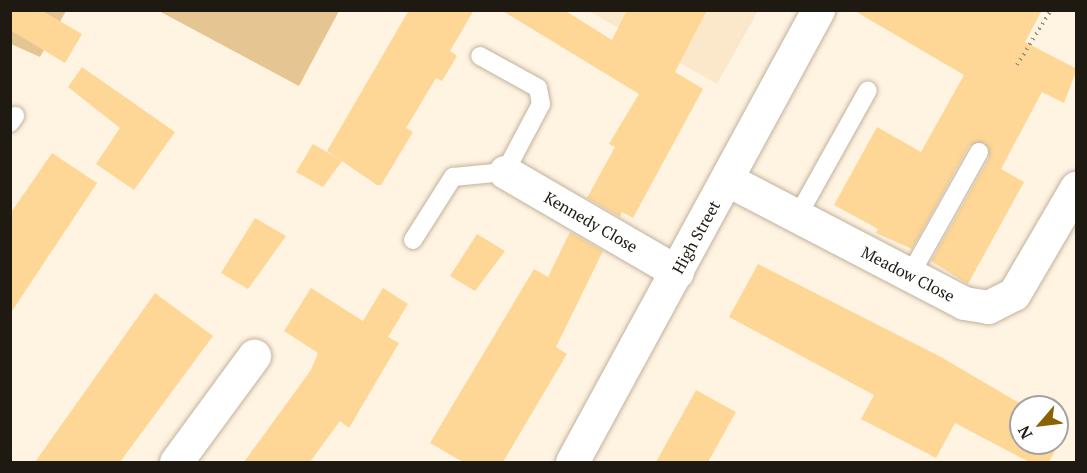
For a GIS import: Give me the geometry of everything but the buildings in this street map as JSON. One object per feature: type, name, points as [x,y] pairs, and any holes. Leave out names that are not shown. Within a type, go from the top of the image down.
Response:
[{"type":"street","name":"High Street","points":[[572,462],[728,180],[818,10]]},
{"type":"street","name":"Kennedy Close","points":[[505,172],[677,272]]},
{"type":"street","name":"Meadow Close","points":[[728,180],[964,303],[988,307],[1014,294],[1077,188]]},
{"type":"street","points":[[176,462],[254,356]]},
{"type":"lane","points":[[413,240],[453,177],[505,172],[542,104],[537,88],[480,56]]},
{"type":"lane","points":[[797,217],[868,90]]},
{"type":"lane","points":[[910,275],[979,152]]},
{"type":"path","points":[[1017,65],[1050,10]]},
{"type":"shaded area","points":[[11,11],[66,11],[40,57],[11,44]]},
{"type":"shaded area","points":[[159,11],[339,11],[299,86]]},
{"type":"shaded area","points":[[589,11],[758,11],[717,84]]}]
